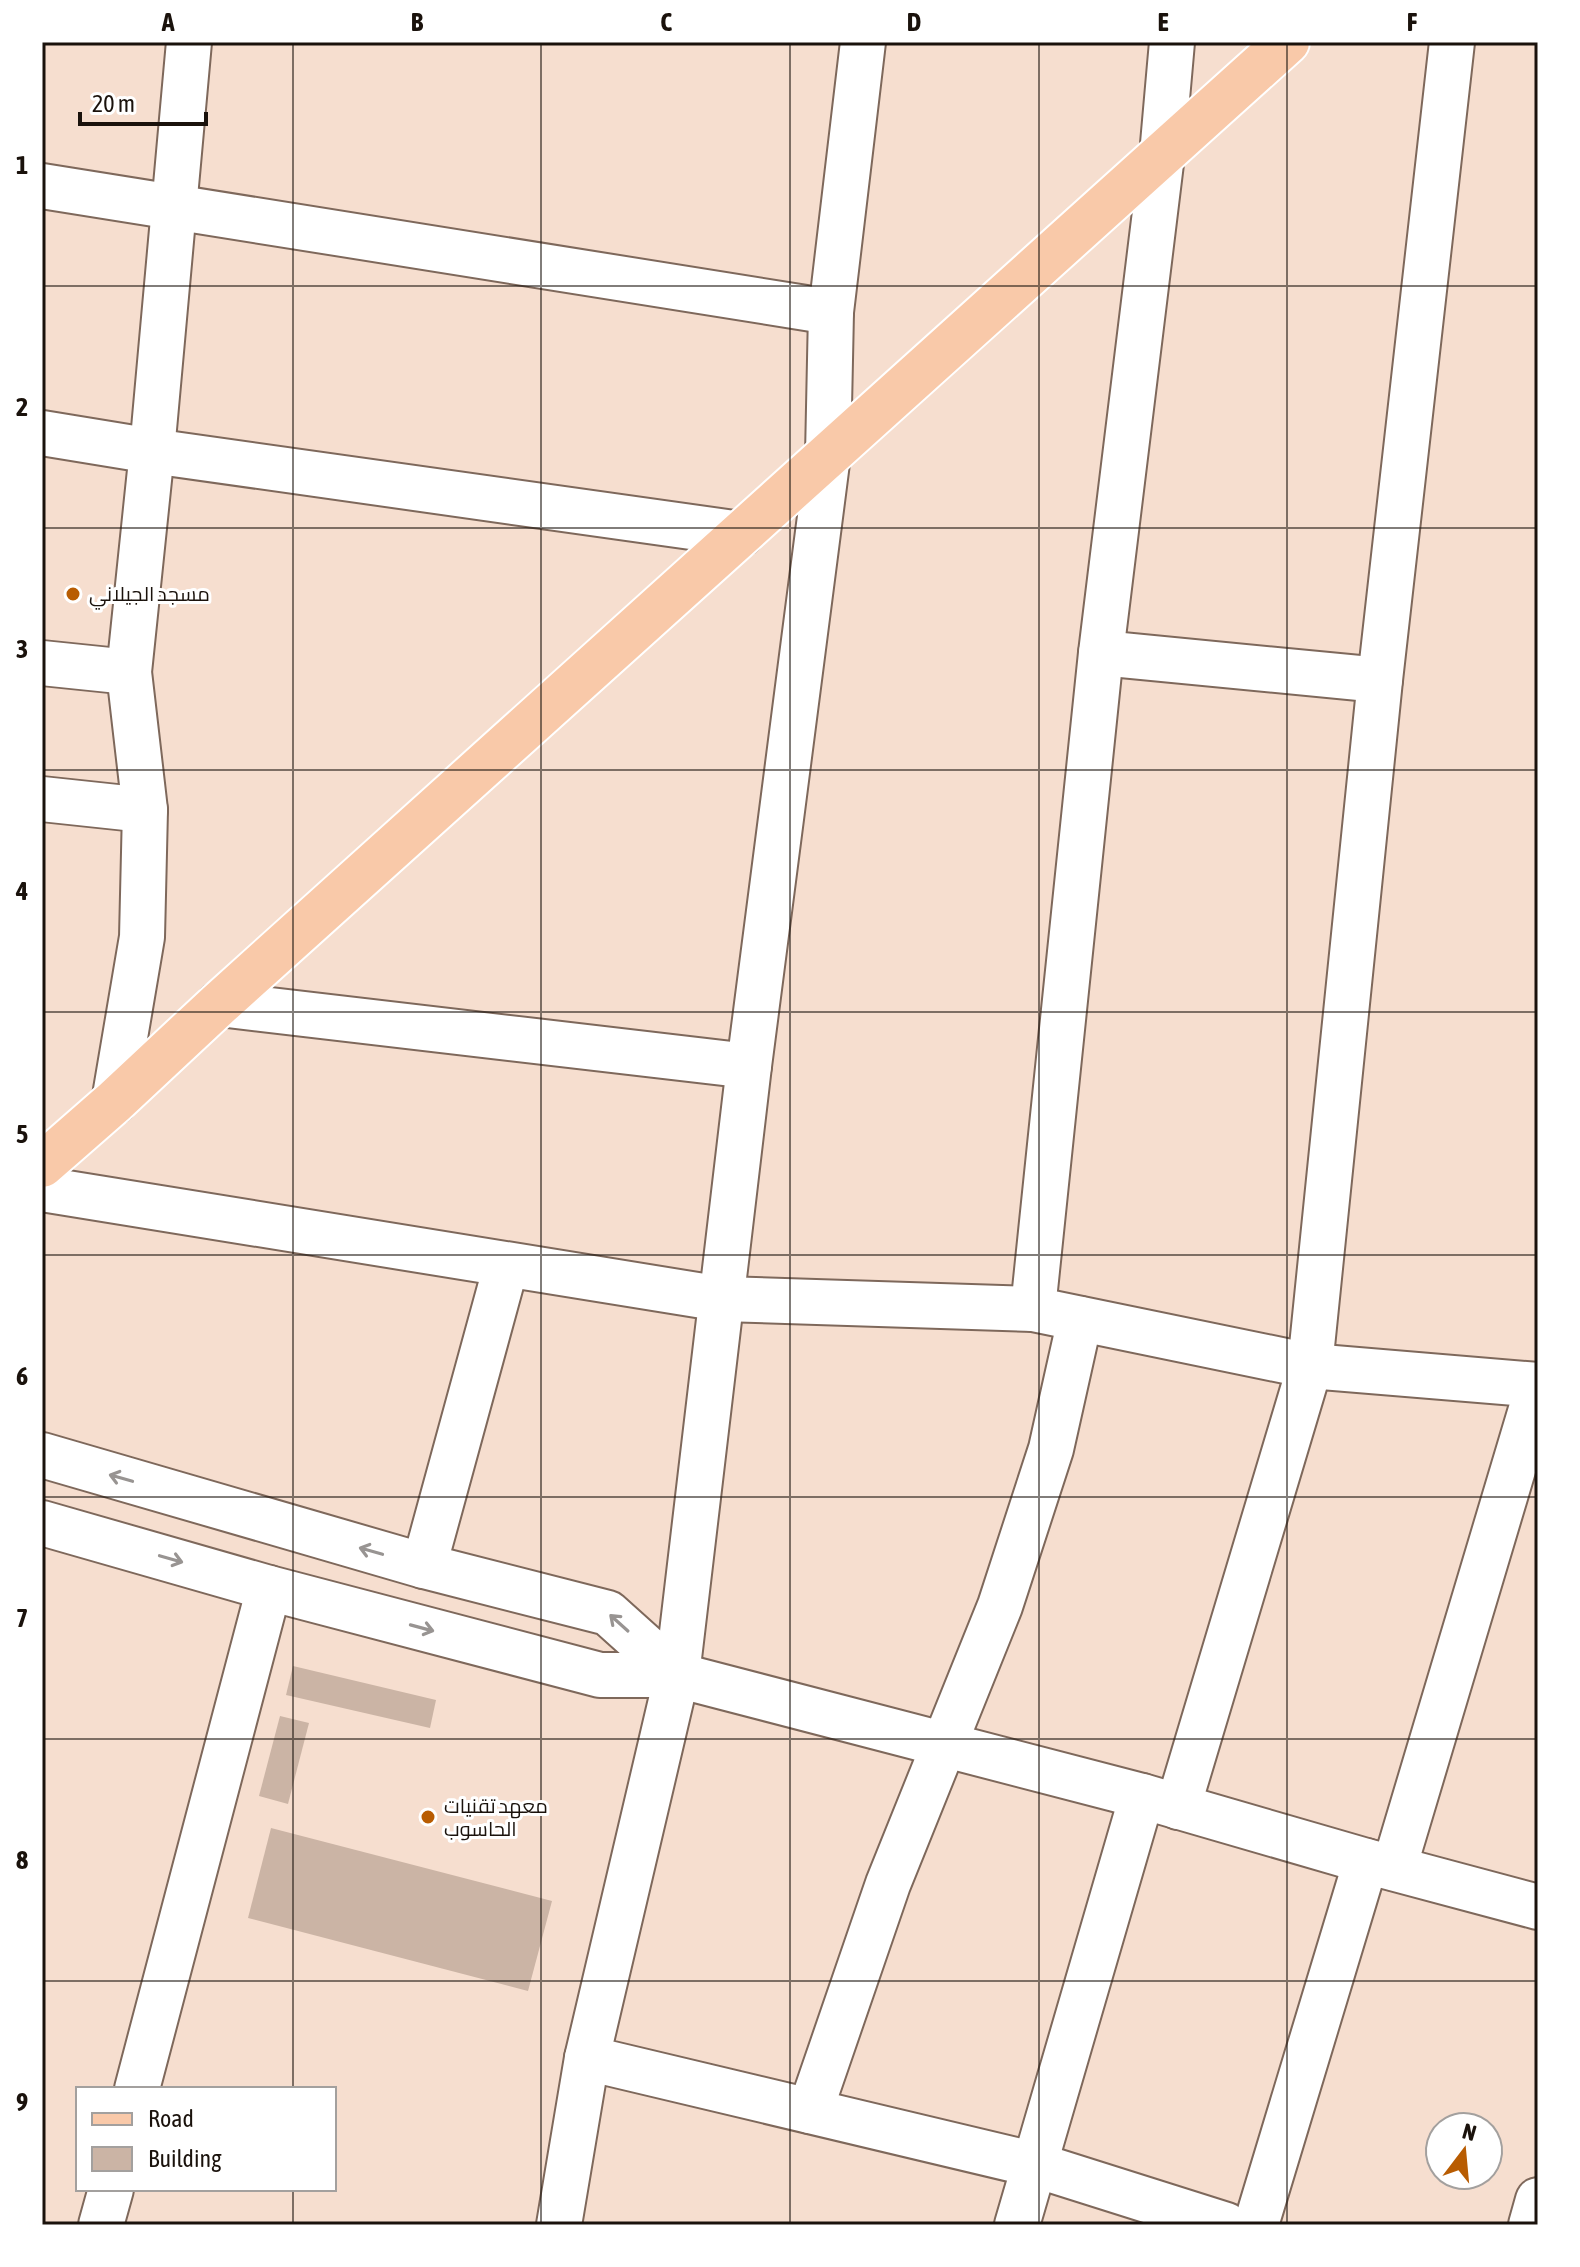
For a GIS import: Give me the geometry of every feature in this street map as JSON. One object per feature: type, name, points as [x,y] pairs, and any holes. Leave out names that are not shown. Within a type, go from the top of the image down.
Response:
[{"type":"main road","points":[[42,1165],[1287,42]]},
{"type":"street","points":[[114,1102],[142,937],[145,810],[129,672],[189,42]]},
{"type":"street","points":[[559,2225],[587,2058],[677,1675],[749,1066],[828,455],[831,312],[863,42]]},
{"type":"street","points":[[1033,1309],[1101,653],[1162,155],[1172,42]]},
{"type":"street","points":[[1017,2225],[1310,1366],[1380,680],[1452,42]]},
{"type":"street","points":[[42,186],[831,312]]},
{"type":"street","points":[[42,433],[741,534]]},
{"type":"street","points":[[1101,653],[1380,680]]},
{"type":"street","points":[[42,663],[129,672]]},
{"type":"street","points":[[42,799],[145,810]]},
{"type":"street","points":[[219,1004],[749,1066]]},
{"type":"street","points":[[42,1189],[722,1299],[1033,1309],[1310,1366],[1538,1386],[1380,1864],[1256,2225]]},
{"type":"street","points":[[424,1566],[506,1266]]},
{"type":"street","points":[[810,2111],[888,1884],[1000,1606],[1051,1449],[1080,1319]]},
{"type":"street","points":[[42,1455],[424,1566],[608,1613],[677,1675]]},
{"type":"street","points":[[42,1523],[269,1588],[600,1675],[677,1675],[1160,1802],[1538,1907]]},
{"type":"street","points":[[138,2087],[269,1588]]},
{"type":"street","points":[[587,2058],[1036,2165],[1226,2225]]},
{"type":"street","points":[[101,2225],[110,2191]]},
{"type":"street","points":[[1531,2225],[1538,2200]]},
{"type":"building","points":[[293,1666],[436,1700],[430,1728],[286,1695]]},
{"type":"building","points":[[280,1716],[309,1723],[288,1804],[259,1796]]},
{"type":"building","points":[[271,1828],[552,1901],[528,1991],[248,1918]]},
{"type":"place","name":"مسجد الجيلاني","points":[[73,594]]},
{"type":"place","name":"معهد تقنيات الحاسوب","points":[[428,1817]]}]
